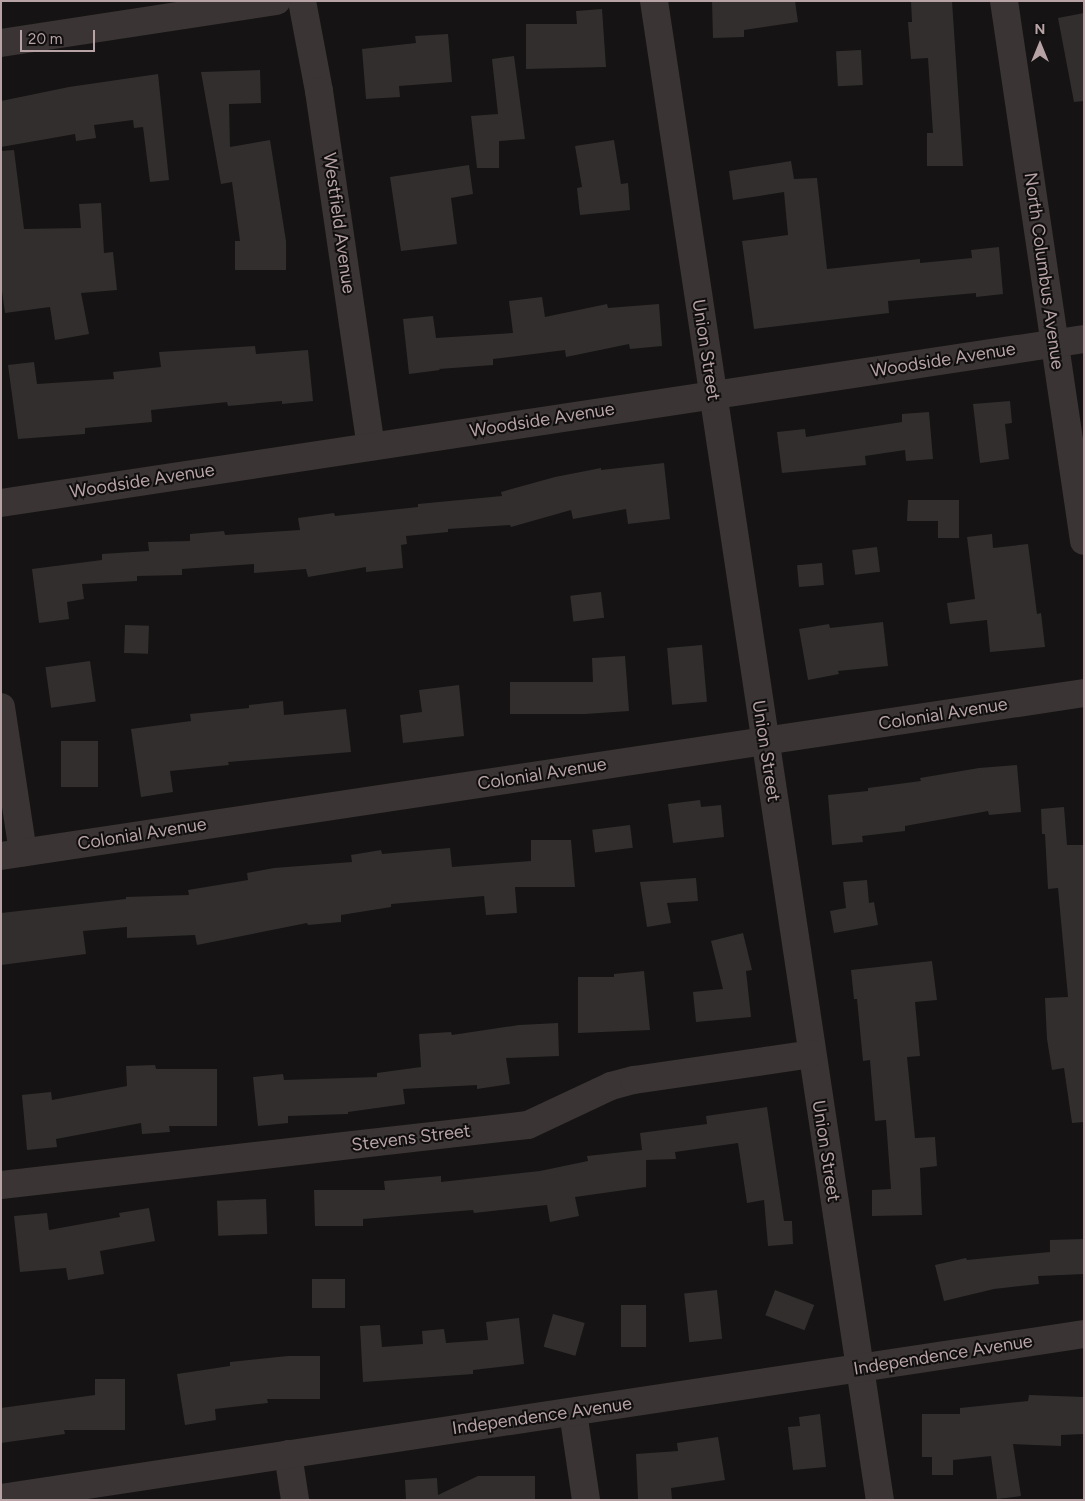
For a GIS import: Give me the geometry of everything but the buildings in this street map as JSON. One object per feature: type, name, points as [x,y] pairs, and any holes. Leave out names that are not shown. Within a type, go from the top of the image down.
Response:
[{"type":"street","points":[[1,43],[277,1]]},
{"type":"street","name":"Westfield Avenue","points":[[302,1],[319,91],[371,446]]},
{"type":"street","name":"Union Street","points":[[654,1],[764,741],[880,1500]]},
{"type":"street","name":"North Columbus Avenue","points":[[1004,1],[1084,541]]},
{"type":"street","name":"Woodside Avenue","points":[[1,503],[1084,339]]},
{"type":"street","name":"Colonial Avenue","points":[[12,854],[1084,693]]},
{"type":"street","points":[[1,707],[12,854]]},
{"type":"street","name":"Stevens Street","points":[[1,1185],[528,1125],[611,1086],[812,1054]]},
{"type":"street","name":"Independence Avenue","points":[[1,1498],[1084,1334]]},
{"type":"street","points":[[572,1412],[586,1500]]},
{"type":"street","points":[[288,1454],[295,1500]]}]
